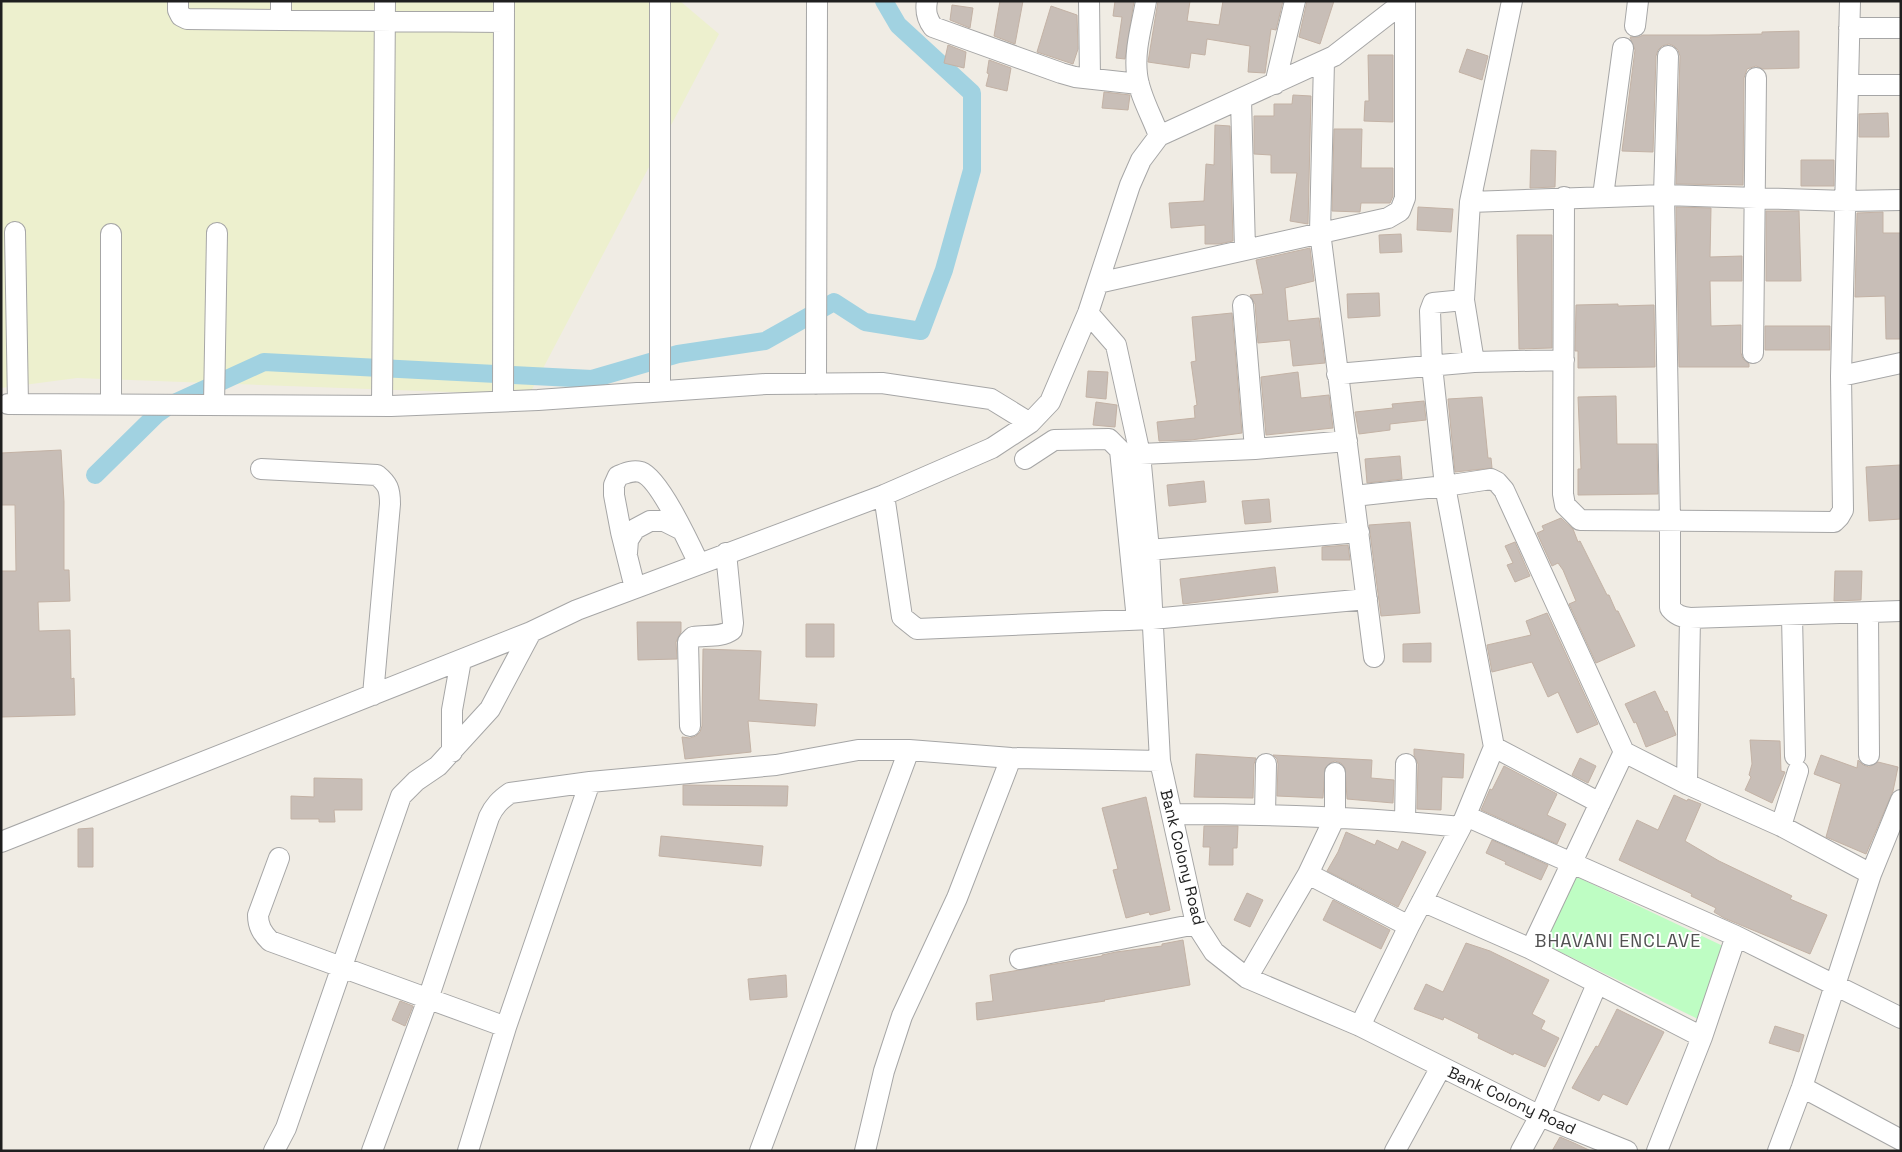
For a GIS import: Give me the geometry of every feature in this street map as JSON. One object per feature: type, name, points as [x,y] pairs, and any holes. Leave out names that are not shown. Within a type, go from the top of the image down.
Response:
[{"type":"street","points":[[178,1],[180,16],[187,19],[281,11],[385,11],[504,22]]},
{"type":"street","points":[[503,401],[504,1]]},
{"type":"street","points":[[660,1],[660,391]]},
{"type":"street","points":[[816,384],[817,1]]},
{"type":"street","points":[[926,1],[927,19],[932,27],[1060,73],[1139,84]]},
{"type":"street","points":[[1089,1],[1090,78]]},
{"type":"street","points":[[1146,1],[1136,55],[1139,84],[1159,136]]},
{"type":"street","points":[[1274,84],[1295,1]]},
{"type":"street","points":[[1,842],[531,632],[577,610],[884,495],[992,448],[1030,423],[1050,402],[1088,313],[1134,177],[1141,160],[1159,136],[1324,61],[1348,47],[1405,1]]},
{"type":"street","points":[[1098,283],[1388,218],[1400,211],[1405,198],[1405,1]]},
{"type":"street","points":[[1474,362],[1464,300],[1470,202],[1512,1]]},
{"type":"street","points":[[1635,26],[1638,1]]},
{"type":"street","points":[[1564,198],[1563,494],[1565,505],[1580,520],[1834,522],[1843,510],[1841,376],[1850,1]]},
{"type":"street","points":[[382,406],[385,11]]},
{"type":"street","points":[[1849,28],[1901,28]]},
{"type":"street","points":[[1603,196],[1623,48]]},
{"type":"street","points":[[1668,56],[1664,195],[1670,608],[1674,613],[1690,618],[1901,611]]},
{"type":"street","points":[[1324,61],[1320,232],[1374,656]]},
{"type":"street","points":[[1753,353],[1756,78]]},
{"type":"street","points":[[1848,85],[1901,85]]},
{"type":"street","points":[[1241,100],[1246,249]]},
{"type":"street","points":[[1470,202],[1664,195],[1846,201],[1901,200]]},
{"type":"street","points":[[15,232],[13,404],[382,406],[503,401],[766,384],[882,383],[991,399],[1030,423]]},
{"type":"street","points":[[214,405],[217,233]]},
{"type":"street","points":[[111,234],[111,404]]},
{"type":"street","points":[[1360,1026],[1408,926],[1463,821],[1494,747],[1445,486],[1432,366],[1430,311],[1433,302],[1464,300]]},
{"type":"street","points":[[1243,305],[1255,448]]},
{"type":"street","name":"Bank Colony Road","points":[[1088,313],[1116,345],[1140,454],[1149,550],[1144,619],[1160,761],[1196,924],[1214,952],[1247,978],[1360,1026],[1540,1116],[1627,1151]]},
{"type":"street","points":[[1337,374],[1474,362],[1564,360]]},
{"type":"street","points":[[1841,376],[1901,363]]},
{"type":"street","points":[[1025,459],[1054,440],[1109,439],[1120,450],[1144,619]]},
{"type":"street","points":[[1140,454],[1347,441]]},
{"type":"street","points":[[261,469],[377,475],[387,483],[390,504],[373,695]]},
{"type":"street","points":[[635,588],[614,495],[614,485],[618,476],[630,471],[642,472],[651,480],[682,530],[700,564]]},
{"type":"street","points":[[1354,496],[1491,479],[1497,482],[1504,490],[1624,752],[1687,784],[1780,826],[1871,874]]},
{"type":"street","points":[[884,495],[902,617],[917,629],[1144,619],[1367,599]]},
{"type":"street","points":[[627,556],[628,540],[635,529],[650,521],[664,522],[682,530]]},
{"type":"street","points":[[1149,550],[1359,532]]},
{"type":"street","points":[[690,726],[688,642],[693,637],[727,634],[732,630],[733,623],[726,553]]},
{"type":"street","points":[[1868,613],[1869,755]]},
{"type":"street","points":[[1780,826],[1797,763],[1792,616]]},
{"type":"street","points":[[1687,784],[1690,618]]},
{"type":"street","points":[[274,1151],[286,1128],[401,796],[416,781],[438,766],[490,709],[531,632]]},
{"type":"street","points":[[452,752],[452,710],[461,660]]},
{"type":"street","points":[[1494,747],[1600,803]]},
{"type":"street","points":[[372,1151],[428,999],[492,809],[510,793],[590,782],[776,765],[858,750],[909,750],[1011,758],[1160,761]]},
{"type":"street","points":[[760,1151],[909,750]]},
{"type":"street","points":[[1531,949],[1624,752]]},
{"type":"street","points":[[865,1151],[884,1071],[902,1016],[957,898],[1011,758]]},
{"type":"street","points":[[1264,814],[1266,764]]},
{"type":"street","points":[[1405,821],[1406,764]]},
{"type":"street","points":[[1247,978],[1308,874],[1335,818],[1335,773]]},
{"type":"street","points":[[468,1151],[506,1027],[590,782]]},
{"type":"street","points":[[1778,1151],[1802,1087],[1834,983],[1871,874],[1901,800]]},
{"type":"street","points":[[1172,814],[1264,814],[1405,821],[1463,821],[1572,862],[1736,936],[1834,983],[1901,1018]]},
{"type":"street","points":[[279,858],[258,915],[258,923],[262,934],[270,942],[506,1027]]},
{"type":"street","points":[[1308,874],[1408,926]]},
{"type":"street","points":[[1422,901],[1531,949],[1702,1037]]},
{"type":"street","points":[[1020,959],[1196,924]]},
{"type":"street","points":[[1657,1151],[1702,1037],[1736,936]]},
{"type":"street","points":[[1521,1151],[1540,1116],[1597,984]]},
{"type":"street","points":[[1395,1151],[1441,1067]]},
{"type":"street","points":[[1802,1087],[1901,1140]]},
{"type":"green space","points":[[1,1],[680,1],[719,34],[529,395],[77,378],[1,388]]},
{"type":"green space","points":[[1575,876],[1723,946],[1698,1019],[1544,944]]},
{"type":"building","points":[[1000,1],[1023,1],[1015,44],[994,36]]},
{"type":"building","points":[[1115,1],[1134,1],[1125,59],[1116,58],[1122,17],[1113,16]]},
{"type":"building","points":[[1158,1],[1190,1],[1187,21],[1219,25],[1223,1],[1283,1],[1276,30],[1271,29],[1265,73],[1248,72],[1250,46],[1207,39],[1205,55],[1191,53],[1189,68],[1148,62]]},
{"type":"building","points":[[1307,1],[1334,1],[1320,44],[1299,37]]},
{"type":"building","points":[[952,5],[973,8],[970,28],[950,20]]},
{"type":"building","points":[[1051,6],[1077,15],[1078,49],[1073,64],[1037,52]]},
{"type":"building","points":[[1799,31],[1799,68],[1763,69],[1756,66],[1747,69],[1744,78],[1743,185],[1676,184],[1680,56],[1678,50],[1669,44],[1662,46],[1656,56],[1653,152],[1622,151],[1635,50],[1630,37],[1643,35],[1762,34],[1762,32]]},
{"type":"building","points":[[948,45],[966,52],[964,68],[944,63]]},
{"type":"building","points":[[1467,49],[1488,56],[1482,80],[1459,72]]},
{"type":"building","points":[[1368,55],[1393,55],[1393,122],[1364,121],[1365,101],[1369,101]]},
{"type":"building","points":[[989,60],[1011,68],[1007,91],[986,86],[989,74],[987,73]]},
{"type":"building","points":[[1104,92],[1130,95],[1128,110],[1102,108]]},
{"type":"building","points":[[1293,95],[1311,96],[1308,224],[1290,221],[1297,173],[1271,173],[1271,155],[1254,154],[1254,116],[1274,116],[1274,104],[1292,104]]},
{"type":"building","points":[[1888,113],[1889,137],[1859,137],[1859,114]]},
{"type":"building","points":[[1215,125],[1230,126],[1233,241],[1205,244],[1205,225],[1171,228],[1169,203],[1204,201],[1206,164],[1214,165]]},
{"type":"building","points":[[1334,129],[1362,129],[1361,168],[1393,168],[1393,196],[1390,203],[1361,203],[1360,212],[1332,211]]},
{"type":"building","points":[[1531,150],[1556,151],[1555,187],[1530,188]]},
{"type":"building","points":[[1801,160],[1834,160],[1834,186],[1801,186]]},
{"type":"building","points":[[1418,207],[1453,209],[1451,232],[1417,230]]},
{"type":"building","points":[[1676,207],[1711,208],[1710,257],[1742,256],[1742,281],[1710,281],[1711,326],[1741,325],[1741,353],[1749,367],[1679,367]]},
{"type":"building","points":[[1766,211],[1799,211],[1801,281],[1766,281]]},
{"type":"building","points":[[1883,212],[1883,233],[1901,233],[1901,339],[1886,339],[1885,296],[1855,297],[1857,213]]},
{"type":"building","points":[[1401,234],[1402,252],[1380,253],[1379,235]]},
{"type":"building","points":[[1517,235],[1552,235],[1552,348],[1519,349]]},
{"type":"building","points":[[1310,248],[1314,281],[1285,288],[1288,321],[1319,318],[1325,363],[1293,366],[1290,340],[1258,343],[1255,304],[1250,295],[1263,294],[1256,260]]},
{"type":"building","points":[[1379,293],[1380,316],[1348,318],[1347,294]]},
{"type":"building","points":[[1618,304],[1618,306],[1654,305],[1655,367],[1578,368],[1578,351],[1575,351],[1576,305]]},
{"type":"building","points":[[1232,313],[1242,433],[1191,440],[1159,441],[1157,422],[1195,418],[1194,406],[1197,405],[1191,362],[1196,361],[1192,317]]},
{"type":"building","points":[[1765,326],[1830,326],[1830,350],[1765,350]]},
{"type":"building","points":[[1088,371],[1108,372],[1106,399],[1086,397]]},
{"type":"building","points":[[1298,372],[1301,398],[1329,395],[1333,428],[1266,435],[1261,377]]},
{"type":"building","points":[[1616,396],[1617,444],[1657,444],[1658,494],[1578,495],[1578,469],[1581,469],[1578,397]]},
{"type":"building","points":[[1482,397],[1488,458],[1491,458],[1492,468],[1455,472],[1448,399]]},
{"type":"building","points":[[1424,401],[1426,420],[1390,424],[1390,430],[1359,434],[1355,412],[1393,408],[1392,404]]},
{"type":"building","points":[[1096,402],[1117,405],[1115,427],[1093,425]]},
{"type":"building","points":[[61,450],[64,502],[64,570],[69,570],[70,601],[38,602],[39,631],[70,630],[71,679],[74,678],[75,715],[1,717],[1,571],[16,571],[15,505],[1,505],[1,453]]},
{"type":"building","points":[[1400,456],[1402,479],[1367,483],[1365,459]]},
{"type":"building","points":[[1900,465],[1901,519],[1869,521],[1866,467]]},
{"type":"building","points":[[1204,481],[1206,502],[1169,506],[1167,485]]},
{"type":"building","points":[[1269,499],[1271,522],[1245,524],[1242,501]]},
{"type":"building","points":[[1561,518],[1573,529],[1578,542],[1580,541],[1635,646],[1596,663],[1569,604],[1576,601],[1563,570],[1558,563],[1552,566],[1537,533],[1544,530],[1542,526]]},
{"type":"building","points":[[1410,522],[1420,613],[1381,616],[1369,525]]},
{"type":"building","points":[[1515,542],[1530,576],[1515,582],[1507,565],[1513,563],[1505,546]]},
{"type":"building","points":[[1348,545],[1350,560],[1322,560],[1322,547]]},
{"type":"building","points":[[1275,567],[1278,592],[1183,604],[1180,579]]},
{"type":"building","points":[[1835,571],[1862,571],[1861,600],[1834,601]]},
{"type":"building","points":[[1547,613],[1598,724],[1577,733],[1558,692],[1548,697],[1532,662],[1492,672],[1487,645],[1531,635],[1526,621]]},
{"type":"building","points":[[637,622],[681,622],[681,632],[676,642],[677,659],[638,660]]},
{"type":"building","points":[[806,624],[834,624],[834,657],[806,657]]},
{"type":"building","points":[[1431,643],[1431,662],[1403,662],[1403,644]]},
{"type":"building","points":[[703,649],[761,651],[759,700],[817,704],[815,726],[748,721],[751,752],[685,759],[682,737],[690,738],[696,736],[702,726]]},
{"type":"building","points":[[1655,691],[1665,712],[1667,711],[1676,735],[1646,747],[1636,722],[1634,723],[1625,704]]},
{"type":"building","points":[[1750,740],[1780,741],[1781,771],[1785,772],[1772,803],[1745,790],[1751,777],[1749,775],[1752,764]]},
{"type":"building","points":[[1414,749],[1464,754],[1463,778],[1442,777],[1441,810],[1417,809],[1418,764],[1414,755]]},
{"type":"building","points":[[1196,754],[1256,758],[1254,764],[1253,798],[1194,797]]},
{"type":"building","points":[[1273,755],[1372,760],[1371,778],[1394,780],[1393,803],[1347,799],[1345,768],[1341,763],[1335,761],[1325,768],[1323,798],[1277,796],[1278,764],[1277,759]]},
{"type":"building","points":[[1821,755],[1857,768],[1858,760],[1863,765],[1869,767],[1878,762],[1898,767],[1893,791],[1866,854],[1826,837],[1841,784],[1814,774]]},
{"type":"building","points":[[1580,758],[1596,766],[1588,783],[1572,775]]},
{"type":"building","points":[[1504,766],[1557,794],[1547,815],[1566,824],[1557,844],[1481,810],[1490,789],[1492,790]]},
{"type":"building","points":[[314,778],[362,779],[362,810],[334,810],[335,822],[319,822],[319,819],[291,819],[291,796],[314,797]]},
{"type":"building","points":[[683,785],[788,786],[787,806],[683,805]]},
{"type":"building","points":[[1674,795],[1687,801],[1688,799],[1701,804],[1685,841],[1719,861],[1792,896],[1790,899],[1827,915],[1810,954],[1724,918],[1714,912],[1716,908],[1691,896],[1692,894],[1619,860],[1637,820],[1658,830]]},
{"type":"building","points":[[1146,797],[1170,910],[1150,915],[1149,912],[1126,918],[1113,870],[1118,869],[1102,808]]},
{"type":"building","points":[[1204,826],[1238,826],[1237,848],[1233,848],[1233,865],[1209,865],[1210,847],[1203,847]]},
{"type":"building","points":[[93,828],[93,867],[78,867],[78,829]]},
{"type":"building","points":[[1346,832],[1375,845],[1377,840],[1398,850],[1402,841],[1426,852],[1398,907],[1327,871],[1338,852]]},
{"type":"building","points":[[661,836],[763,846],[761,866],[659,856]]},
{"type":"building","points":[[1492,840],[1548,865],[1541,880],[1505,864],[1506,862],[1486,853]]},
{"type":"building","points":[[1247,893],[1263,900],[1250,927],[1234,920]]},
{"type":"building","points":[[1333,900],[1390,930],[1381,949],[1323,920]]},
{"type":"building","points":[[1183,940],[1190,985],[1105,1001],[977,1020],[976,1003],[993,1001],[990,975],[1116,952],[1162,946],[1162,944]]},
{"type":"building","points":[[1466,943],[1490,951],[1549,980],[1532,1014],[1545,1021],[1541,1029],[1559,1038],[1545,1067],[1514,1053],[1513,1055],[1478,1038],[1479,1034],[1444,1017],[1443,1020],[1414,1009],[1426,984],[1443,992]]},
{"type":"building","points":[[786,975],[787,997],[750,1000],[748,979]]},
{"type":"building","points":[[400,1001],[413,1006],[405,1026],[392,1020]]},
{"type":"building","points":[[1617,1009],[1664,1032],[1627,1105],[1603,1094],[1599,1101],[1572,1088],[1596,1046],[1598,1047]]},
{"type":"building","points":[[1775,1026],[1804,1035],[1799,1052],[1769,1043]]},
{"type":"building","points":[[1560,1137],[1574,1143],[1591,1151],[1552,1151]]},
{"type":"waterway","points":[[95,475],[157,414],[170,405],[264,362],[592,379],[678,354],[765,341],[834,302],[865,322],[921,331],[944,270],[972,170],[972,93],[898,25],[884,1]]},
{"type":"district","name":"BHAVANI ENCLAVE","points":[[1618,941]]}]
